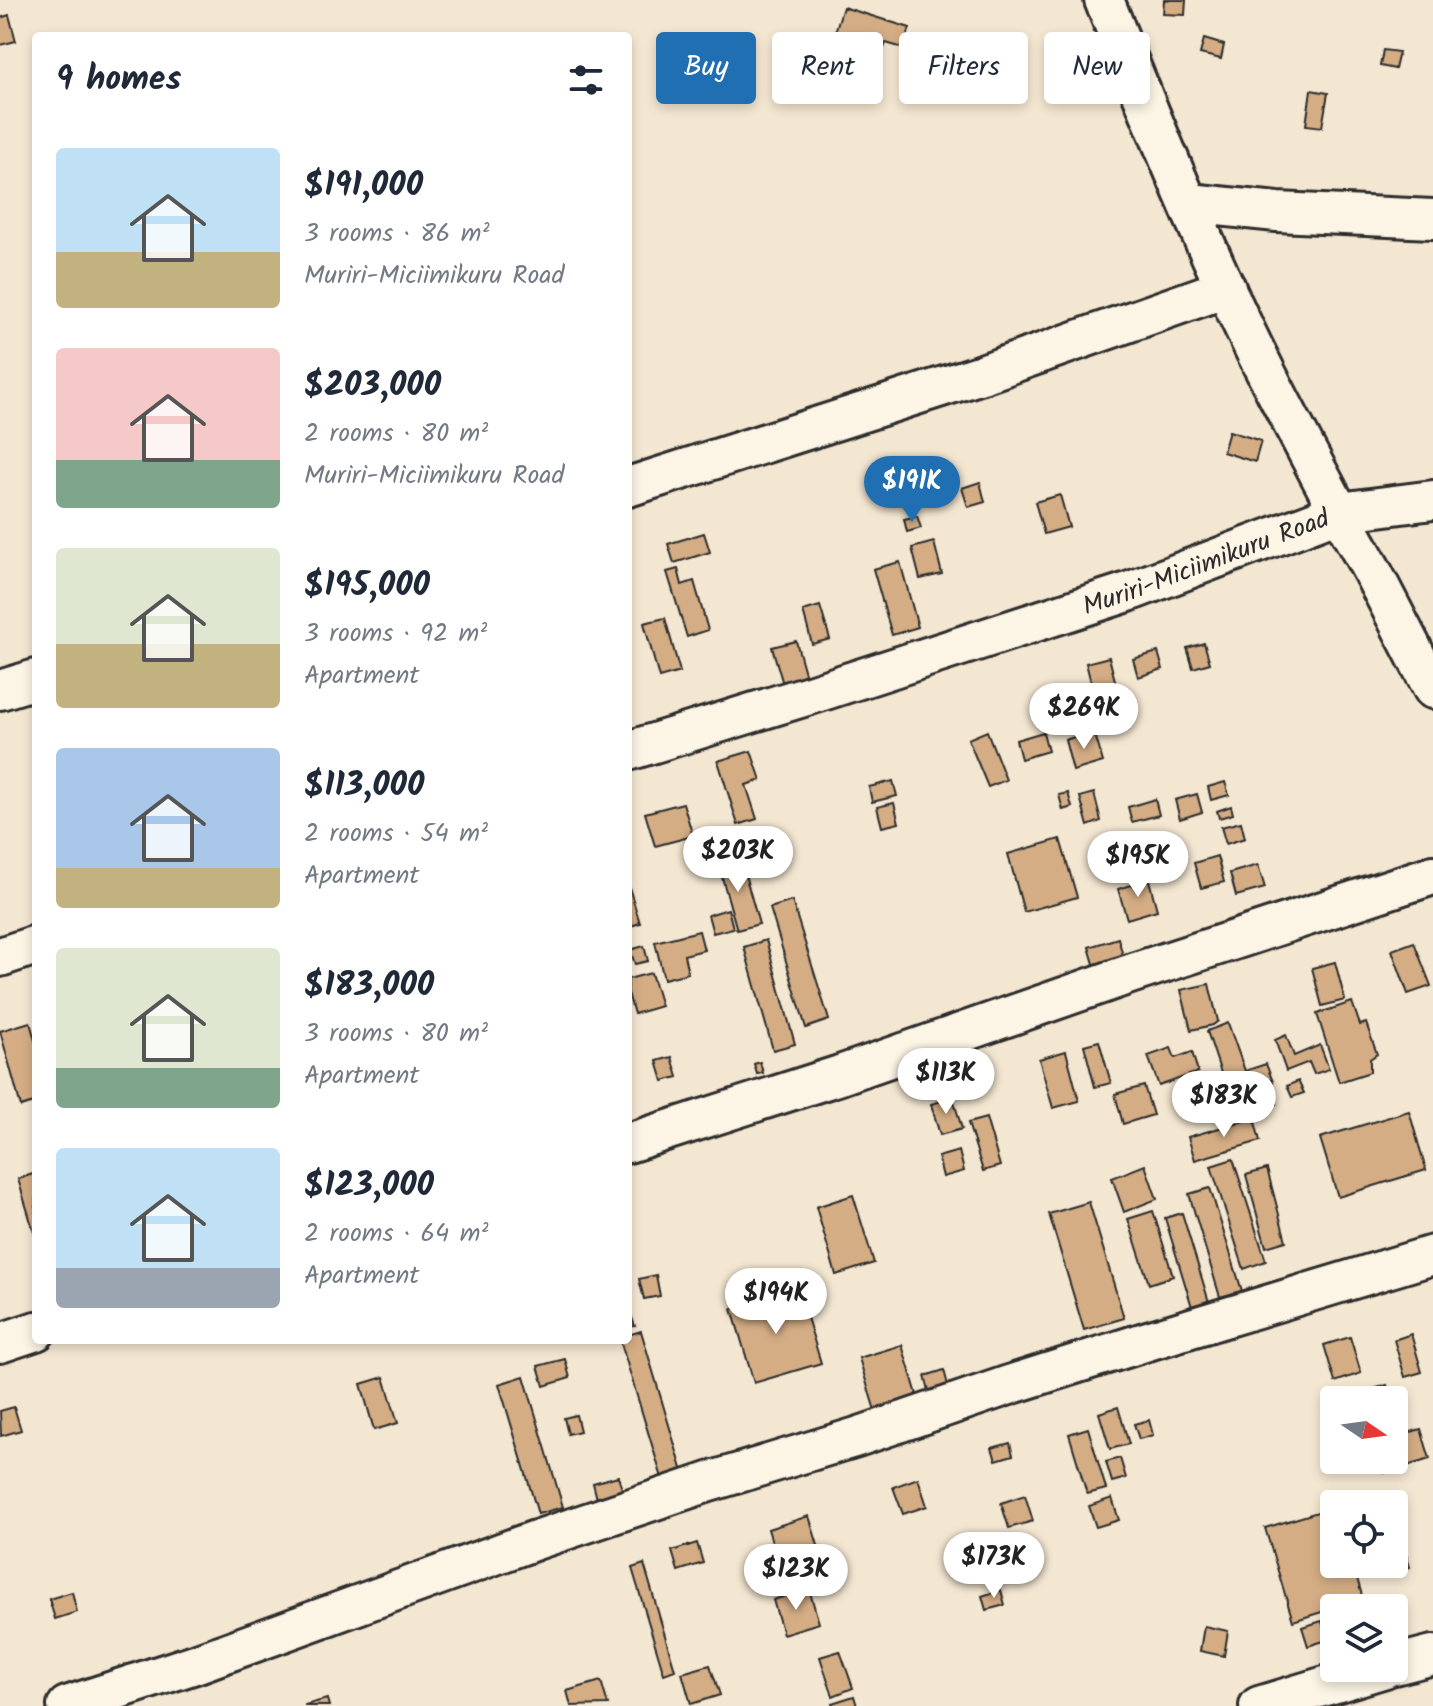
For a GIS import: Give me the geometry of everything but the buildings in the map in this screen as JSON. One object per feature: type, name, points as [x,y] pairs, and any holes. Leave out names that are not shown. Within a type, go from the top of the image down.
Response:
[{"type":"street","name":"Muriri-Miciimikuru Road","points":[[632,750],[1128,592],[1339,512],[1226,288],[1150,116],[1104,0]]},
{"type":"street","points":[[1189,203],[1292,213],[1433,219]]},
{"type":"street","points":[[632,486],[982,374],[1226,288]]},
{"type":"street","points":[[1433,500],[1339,512],[1433,689]]},
{"type":"street","points":[[0,690],[32,680]]},
{"type":"street","points":[[632,1142],[840,1075],[1145,969],[1433,875]]},
{"type":"street","points":[[0,957],[32,946]]},
{"type":"street","points":[[67,1706],[195,1664],[536,1540],[709,1482],[857,1437],[1151,1340],[1433,1255]]},
{"type":"street","points":[[0,1343],[32,1332]]},
{"type":"street","points":[[1408,1661],[1433,1655]]},
{"type":"street","points":[[1259,1706],[1339,1682]]}]
